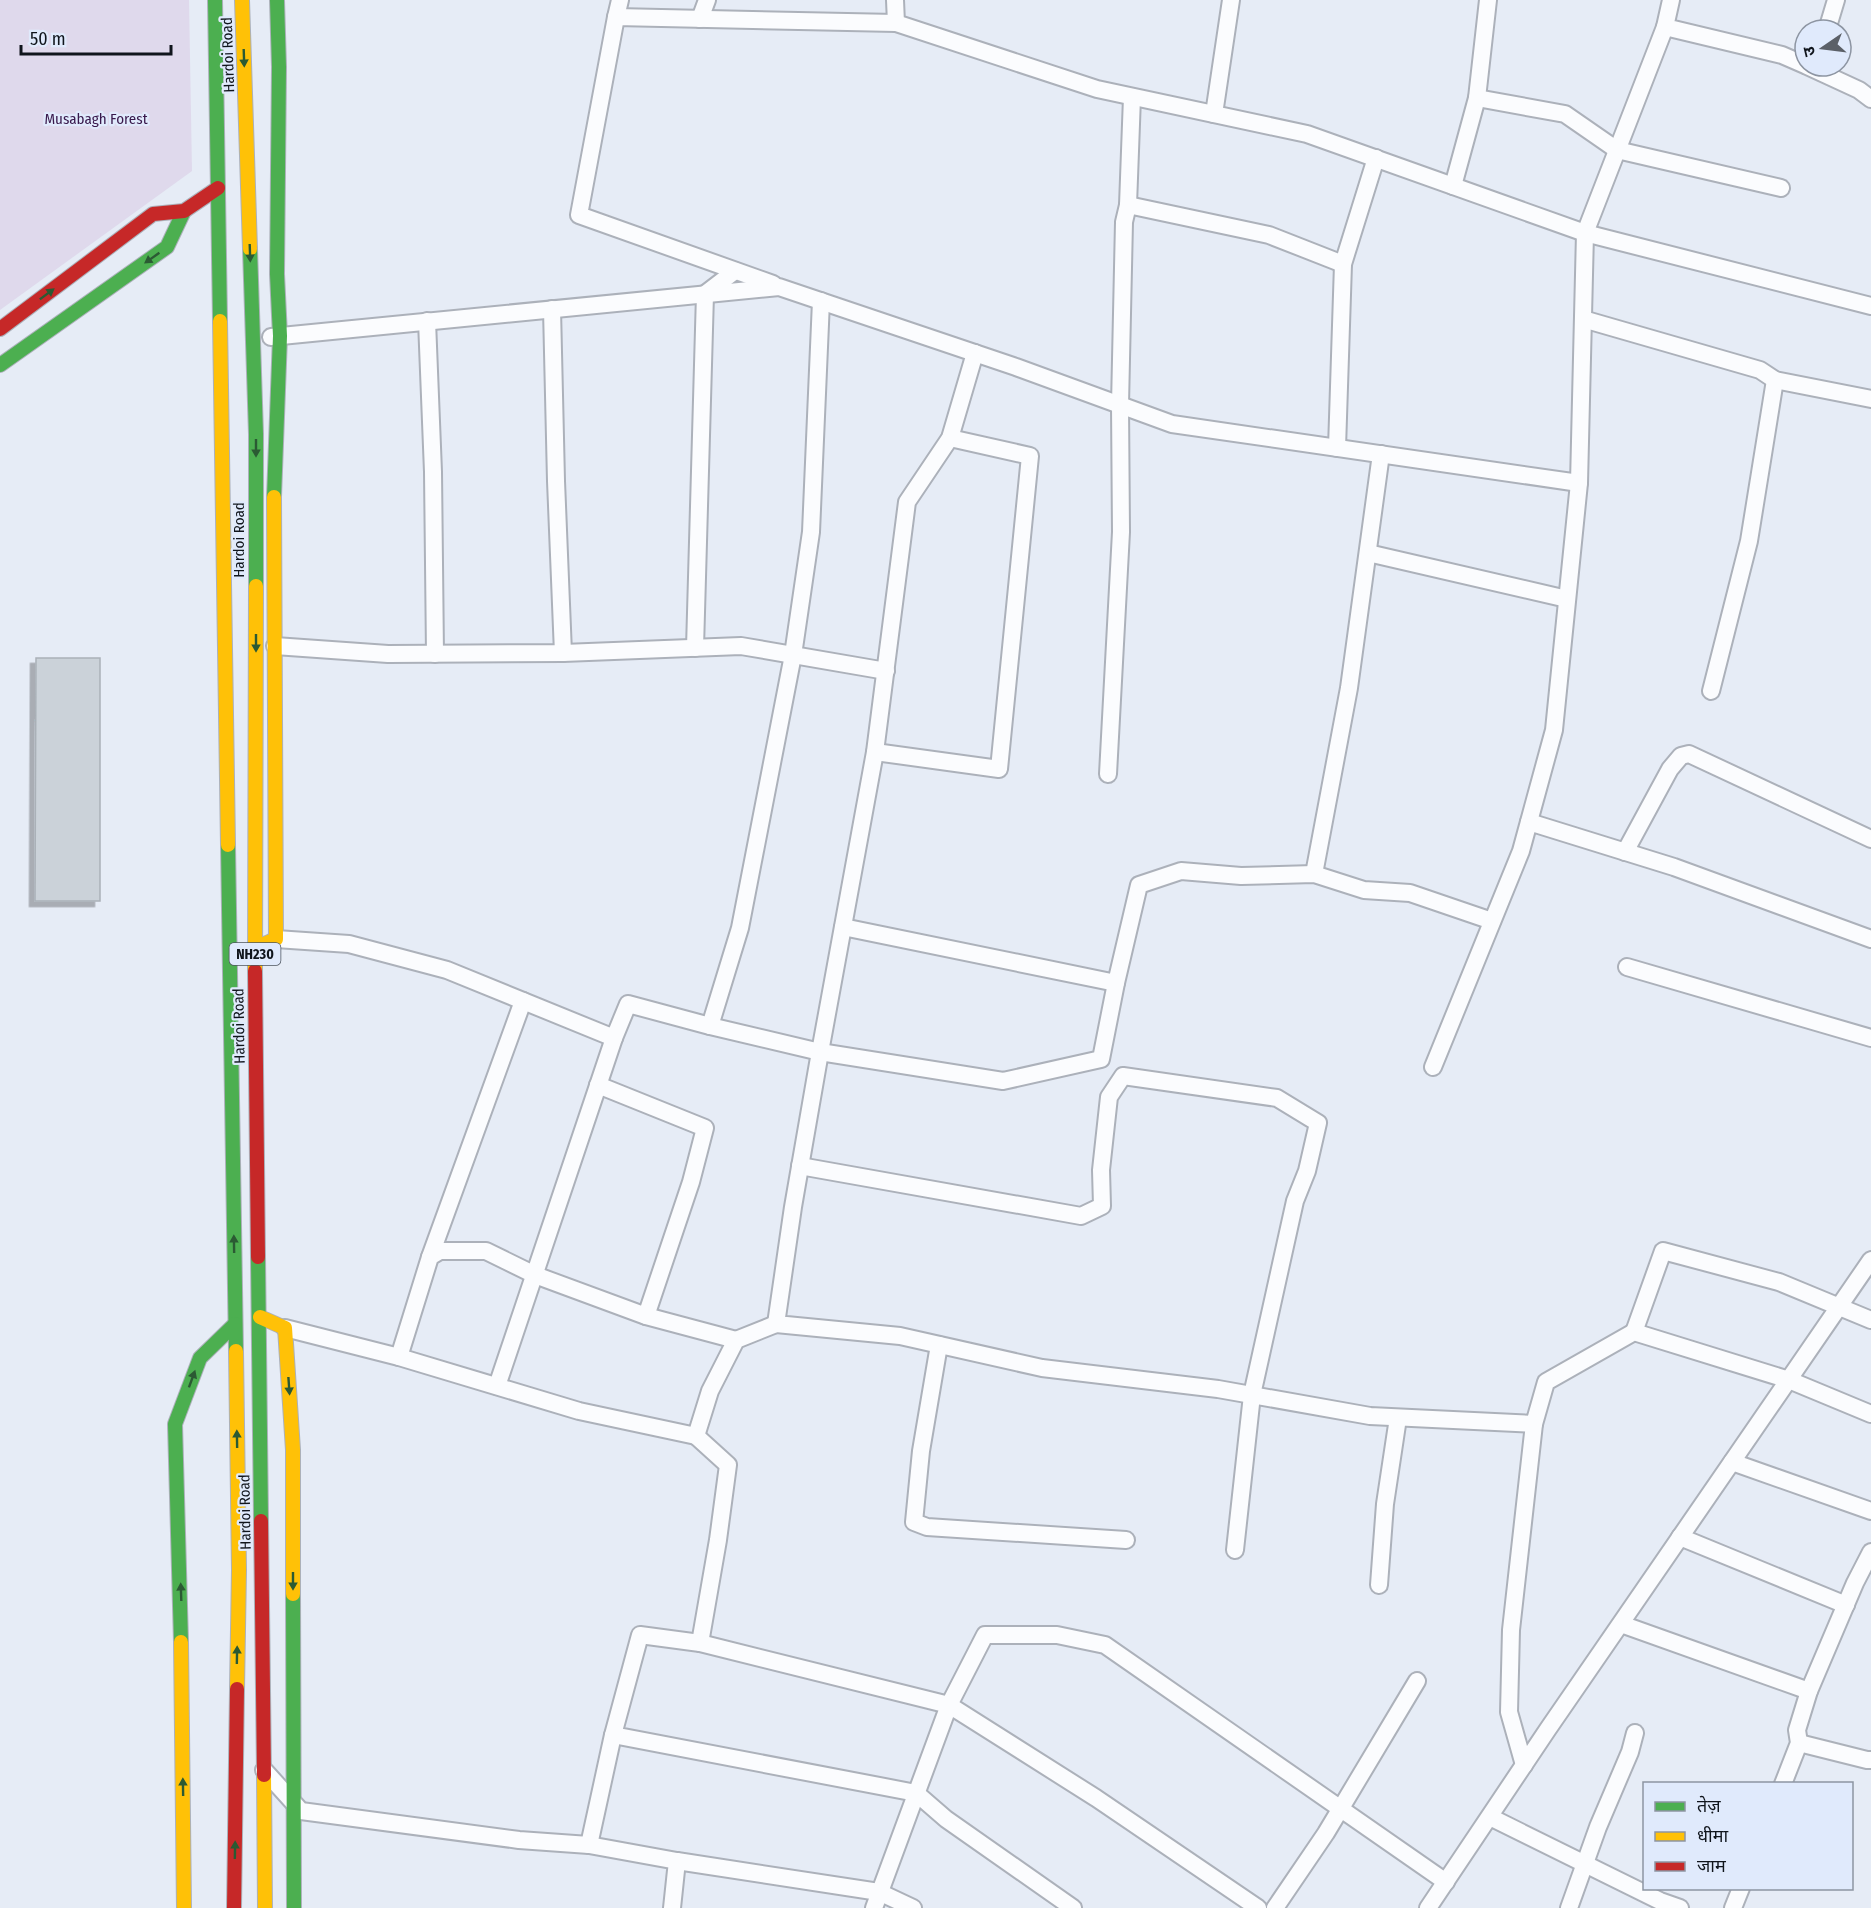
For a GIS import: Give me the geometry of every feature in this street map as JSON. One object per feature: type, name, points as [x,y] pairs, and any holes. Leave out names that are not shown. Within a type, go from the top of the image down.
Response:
[{"type":"main road","name":"Hardoi Road","points":[[215,0],[239,1570],[234,1908]]},
{"type":"main road","name":"Hardoi Road","points":[[242,0],[256,434],[255,948],[264,1769],[269,1907]]},
{"type":"main road","points":[[255,948],[276,939],[273,514],[280,336],[277,274],[279,78],[277,0]]},
{"type":"main road","points":[[0,329],[153,214],[184,211],[218,188]]},
{"type":"main road","points":[[0,365],[168,247],[184,211]]},
{"type":"main road","points":[[260,1317],[285,1328],[293,1450],[294,1908]]},
{"type":"main road","points":[[184,1908],[181,1602],[175,1424],[200,1358],[235,1324]]},
{"type":"street","points":[[620,0],[579,216],[1172,424],[1579,483]]},
{"type":"street","points":[[700,19],[706,0]]},
{"type":"street","points":[[895,0],[896,23]]},
{"type":"street","points":[[1214,114],[1231,0]]},
{"type":"street","points":[[1453,186],[1477,98],[1488,0]]},
{"type":"street","points":[[1433,1066],[1521,851],[1554,730],[1579,483],[1585,233],[1665,27],[1671,0]]},
{"type":"street","points":[[1831,18],[1836,0]]},
{"type":"street","points":[[616,17],[896,23],[1097,89],[1307,134],[1585,233],[1871,306]]},
{"type":"street","points":[[1665,27],[1782,55],[1793,60]]},
{"type":"street","points":[[1833,78],[1859,90],[1871,99]]},
{"type":"street","points":[[1108,774],[1121,531],[1120,405],[1124,222],[1128,205],[1132,97]]},
{"type":"street","points":[[1477,98],[1565,114],[1617,150],[1781,188]]},
{"type":"street","points":[[1337,448],[1343,264],[1376,158]]},
{"type":"street","points":[[1128,205],[1269,235],[1343,264]]},
{"type":"street","points":[[705,294],[735,271]]},
{"type":"street","points":[[253,340],[779,287]]},
{"type":"street","points":[[695,648],[705,294]]},
{"type":"street","points":[[710,1026],[740,928],[793,655],[811,532],[820,301]]},
{"type":"street","points":[[552,309],[563,653]]},
{"type":"street","points":[[1583,319],[1760,370],[1775,380],[1871,399]]},
{"type":"street","points":[[427,321],[433,472],[435,654]]},
{"type":"street","points":[[776,1324],[800,1166],[875,752],[907,502],[950,438],[975,353]]},
{"type":"street","points":[[1711,691],[1749,541],[1775,380]]},
{"type":"street","points":[[875,752],[999,769],[1030,456],[950,438]]},
{"type":"street","points":[[1314,874],[1349,688],[1381,454]]},
{"type":"street","points":[[1368,554],[1567,599]]},
{"type":"street","points":[[275,646],[388,654],[435,654],[563,653],[741,646],[886,671]]},
{"type":"street","points":[[1625,852],[1670,769],[1681,756],[1689,754],[1871,839]]},
{"type":"street","points":[[1529,822],[1674,867],[1871,939]]},
{"type":"street","points":[[497,1386],[614,1038],[628,1004],[820,1052],[1003,1081],[1101,1059],[1139,885],[1181,871],[1241,876],[1314,874],[1364,890],[1410,893],[1492,921]]},
{"type":"street","points":[[843,927],[1116,983]]},
{"type":"street","points":[[276,939],[349,944],[447,970],[614,1038]]},
{"type":"street","points":[[1627,967],[1871,1038]]},
{"type":"street","points":[[399,1357],[430,1257],[523,1001]]},
{"type":"street","points":[[800,1166],[1082,1216],[1102,1206],[1101,1170],[1109,1098],[1123,1076],[1277,1098],[1318,1122],[1307,1171],[1295,1200],[1252,1395],[1235,1550]]},
{"type":"street","points":[[598,1085],[705,1128],[691,1182],[646,1316]]},
{"type":"street","points":[[430,1257],[440,1251],[486,1251],[535,1275],[646,1316],[736,1340],[776,1324],[900,1336],[1042,1368],[1218,1389],[1370,1416],[1533,1424]]},
{"type":"street","points":[[1524,1765],[1509,1712],[1511,1630],[1533,1424],[1546,1382],[1634,1332],[1663,1251],[1779,1282],[1871,1320]]},
{"type":"street","points":[[1428,1908],[1871,1260]]},
{"type":"street","points":[[285,1328],[399,1357],[579,1411],[696,1436],[728,1465],[700,1643]]},
{"type":"street","points":[[1634,1332],[1789,1380],[1871,1414]]},
{"type":"street","points":[[696,1436],[710,1391],[736,1340]]},
{"type":"street","points":[[939,1345],[921,1451],[914,1522],[927,1527],[1126,1540]]},
{"type":"street","points":[[1379,1585],[1385,1504],[1398,1418]]},
{"type":"street","points":[[1732,1462],[1871,1511]]},
{"type":"street","points":[[1680,1537],[1846,1605]]},
{"type":"street","points":[[1783,1782],[1799,1743],[1797,1730],[1809,1691],[1871,1552]]},
{"type":"street","points":[[1621,1624],[1809,1691]]},
{"type":"street","points":[[589,1845],[613,1736],[640,1635],[700,1643],[949,1705],[1096,1798],[1258,1908]]},
{"type":"street","points":[[874,1908],[949,1705],[985,1635],[1057,1635],[1105,1645],[1446,1882]]},
{"type":"street","points":[[1275,1908],[1326,1833],[1418,1681]]},
{"type":"street","points":[[1569,1908],[1598,1827],[1630,1752],[1635,1733]]},
{"type":"street","points":[[613,1736],[916,1793],[946,1819],[1073,1908]]},
{"type":"street","points":[[1799,1743],[1871,1760]]},
{"type":"street","points":[[264,1769],[301,1811],[519,1840],[589,1845],[879,1892],[913,1908]]},
{"type":"street","points":[[1490,1817],[1586,1863],[1643,1886]]},
{"type":"street","points":[[672,1908],[677,1861]]},
{"type":"street","points":[[1733,1908],[1740,1890]]},
{"type":"street","points":[[1663,1894],[1680,1908]]},
{"type":"green space","name":"Musabagh Forest","points":[[0,0],[189,0],[192,171],[0,310]]},
{"type":"building","points":[[36,658],[100,658],[100,901],[35,901]]},
{"type":"traffic: fast","points":[[215,0],[220,321]]},
{"type":"traffic: fast","points":[[274,497],[280,336],[277,274],[279,67],[277,0]]},
{"type":"traffic: fast","points":[[0,365],[167,247],[184,211]]},
{"type":"traffic: fast","points":[[250,249],[256,434],[256,586]]},
{"type":"traffic: fast","points":[[228,845],[236,1351]]},
{"type":"traffic: fast","points":[[258,1257],[261,1521]]},
{"type":"traffic: fast","points":[[181,1642],[175,1424],[200,1358],[235,1324]]},
{"type":"traffic: fast","points":[[293,1594],[294,1908]]},
{"type":"traffic: slow","points":[[242,0],[250,249]]},
{"type":"traffic: slow","points":[[220,321],[228,845]]},
{"type":"traffic: slow","points":[[255,948],[276,939],[274,497]]},
{"type":"traffic: slow","points":[[255,971],[256,586]]},
{"type":"traffic: slow","points":[[260,1317],[285,1328],[293,1450],[293,1594]]},
{"type":"traffic: slow","points":[[236,1351],[239,1570],[237,1689]]},
{"type":"traffic: slow","points":[[181,1642],[184,1908]]},
{"type":"traffic: slow","points":[[264,1775],[265,1908]]},
{"type":"traffic: jam","points":[[0,329],[153,214],[184,211],[218,188]]},
{"type":"traffic: jam","points":[[255,971],[258,1257]]},
{"type":"traffic: jam","points":[[261,1521],[264,1775]]},
{"type":"traffic: jam","points":[[234,1908],[237,1689]]}]
